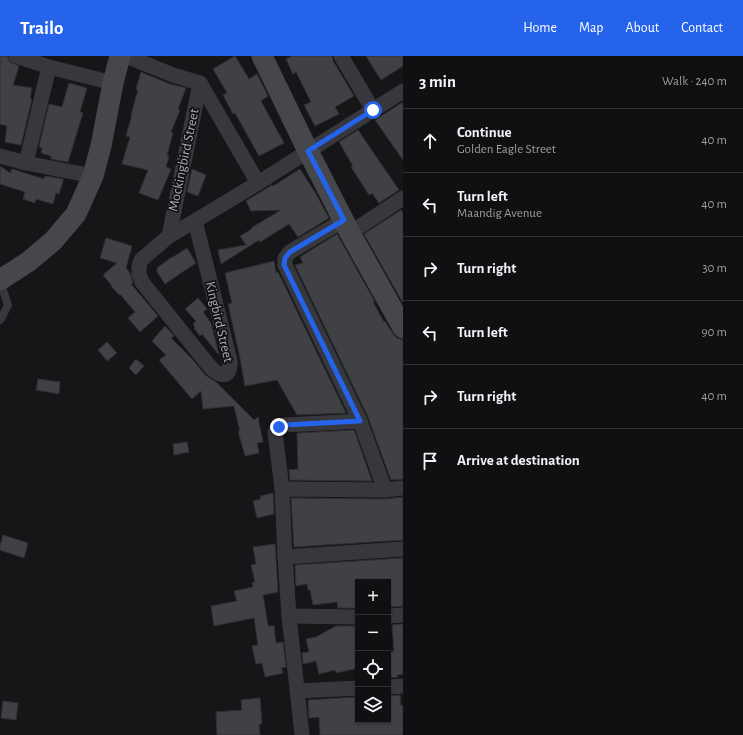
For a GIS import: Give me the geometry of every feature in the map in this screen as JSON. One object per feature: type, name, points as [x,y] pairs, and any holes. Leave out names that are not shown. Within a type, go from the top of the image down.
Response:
[{"type":"street","points":[[16,56],[48,67],[113,83]]},
{"type":"street","points":[[0,280],[28,262],[53,241],[76,214],[93,176],[101,146],[113,83],[120,56]]},
{"type":"street","points":[[126,56],[173,75],[200,83],[258,184]]},
{"type":"street","points":[[262,56],[308,151],[347,226],[397,304],[403,328]]},
{"type":"street","points":[[341,56],[373,110]]},
{"type":"street","points":[[26,163],[48,67]]},
{"type":"street","name":"Mockingbird Street","points":[[169,236],[200,83]]},
{"type":"street","points":[[169,236],[258,184],[403,91]]},
{"type":"street","points":[[0,156],[26,163],[93,176]]},
{"type":"street","points":[[385,490],[360,421],[284,265],[285,258],[290,252],[403,198]]},
{"type":"street","name":"Kingbird Street","points":[[169,236],[141,260],[139,266],[142,282],[216,374],[225,375],[230,368],[230,360],[195,222]]},
{"type":"street","points":[[302,735],[289,616],[282,489],[275,432],[279,427],[285,425],[360,421]]},
{"type":"street","points":[[282,489],[385,490],[403,488]]},
{"type":"street","points":[[285,557],[403,549]]},
{"type":"street","points":[[391,616],[403,615]]},
{"type":"street","points":[[289,616],[355,617]]},
{"type":"street","points":[[391,687],[403,686]]},
{"type":"street","points":[[297,691],[355,688]]},
{"type":"lane","points":[[0,280],[8,305],[0,320]]},
{"type":"building","points":[[0,56],[7,56],[10,62],[19,66],[13,85],[32,88],[30,99],[32,99],[21,145],[5,142],[7,126],[0,124]]},
{"type":"building","points":[[235,56],[249,79],[257,74],[268,96],[261,101],[284,143],[259,156],[235,113],[233,114],[223,95],[227,93],[213,69]]},
{"type":"building","points":[[292,56],[332,56],[333,61],[354,96],[335,107],[339,114],[315,126],[304,105],[311,102],[296,72],[293,74],[286,59]]},
{"type":"building","points":[[366,56],[403,56],[403,66],[381,80]]},
{"type":"building","points":[[141,72],[170,84],[186,88],[178,109],[180,110],[171,132],[173,133],[167,155],[169,156],[166,167],[171,169],[158,200],[139,193],[148,170],[122,164],[130,137],[126,136]]},
{"type":"building","points":[[69,83],[87,88],[80,112],[83,113],[68,162],[51,159],[51,156],[41,153],[42,148],[39,147],[49,104],[62,107]]},
{"type":"building","points":[[403,102],[403,160],[375,120]]},
{"type":"building","points":[[358,130],[399,190],[379,203],[372,193],[369,195],[351,167],[353,166],[339,142]]},
{"type":"building","points":[[0,166],[10,173],[12,169],[44,179],[45,176],[63,179],[59,194],[56,193],[53,204],[36,199],[35,203],[23,199],[25,192],[0,184]]},
{"type":"building","points":[[192,169],[206,175],[198,196],[187,192]]},
{"type":"building","points":[[300,169],[329,218],[298,237],[289,224],[260,242],[259,240],[221,264],[218,250],[246,245],[240,236],[281,210],[251,211],[246,201]]},
{"type":"building","points":[[401,210],[403,213],[403,303],[364,234]]},
{"type":"building","points":[[337,234],[375,302],[373,302],[384,322],[385,321],[397,338],[403,340],[403,479],[391,480],[368,417],[295,265],[303,263],[300,257]]},
{"type":"building","points":[[106,238],[132,246],[126,268],[130,273],[133,283],[131,284],[158,316],[140,332],[128,318],[135,312],[103,275],[117,263],[100,258]]},
{"type":"building","points":[[187,248],[196,263],[165,284],[157,272],[157,268]]},
{"type":"building","points":[[274,261],[276,273],[278,272],[346,413],[297,415],[277,380],[245,386],[228,304],[232,303],[225,273]]},
{"type":"building","points":[[198,298],[207,309],[203,312],[211,323],[219,355],[202,334],[200,336],[194,328],[195,327],[193,324],[196,321],[185,309]]},
{"type":"building","points":[[165,326],[174,336],[171,338],[192,359],[205,375],[216,382],[254,420],[258,417],[263,442],[257,443],[259,453],[245,456],[238,431],[240,431],[234,406],[203,409],[201,391],[192,399],[159,360],[166,355],[152,341]]},
{"type":"building","points":[[107,342],[117,353],[107,361],[98,350]]},
{"type":"building","points":[[136,359],[144,366],[136,375],[129,368]]},
{"type":"building","points":[[38,379],[60,382],[59,394],[36,390]]},
{"type":"building","points":[[354,430],[372,481],[290,480],[289,470],[298,469],[297,433]]},
{"type":"building","points":[[187,442],[189,452],[174,455],[173,444]]},
{"type":"building","points":[[273,493],[274,514],[257,518],[253,501],[261,499],[260,496]]},
{"type":"building","points":[[403,497],[403,540],[294,547],[291,498],[385,499]]},
{"type":"building","points":[[3,535],[28,543],[24,558],[0,550]]},
{"type":"building","points":[[275,544],[278,592],[263,595],[268,626],[274,626],[276,643],[283,642],[286,667],[281,668],[283,673],[265,677],[262,663],[256,664],[252,646],[258,645],[254,618],[214,626],[211,606],[237,601],[234,591],[253,587],[252,583],[255,582],[251,565],[256,564],[253,547]]},
{"type":"building","points":[[403,558],[403,606],[391,607],[391,579],[355,579],[355,608],[338,608],[337,602],[313,605],[310,590],[308,590],[307,584],[296,586],[295,565]]},
{"type":"building","points":[[403,624],[403,674],[397,675],[398,677],[391,678],[391,652],[394,651],[392,625]]},
{"type":"building","points":[[336,626],[355,626],[355,669],[336,673],[335,670],[319,674],[316,661],[303,664],[302,653],[309,652],[306,639],[316,637]]},
{"type":"building","points":[[400,695],[401,706],[403,705],[403,735],[320,735],[319,717],[309,718],[308,700],[355,697],[355,723],[391,723],[391,696]]},
{"type":"building","points":[[260,698],[262,724],[259,724],[260,735],[217,735],[216,712],[242,710],[241,700]]},
{"type":"building","points":[[3,701],[18,703],[16,720],[1,718]]},
{"type":"route","points":[[279,427],[285,425],[360,421],[284,265],[285,258],[290,252],[344,220],[308,151],[373,110]]}]
